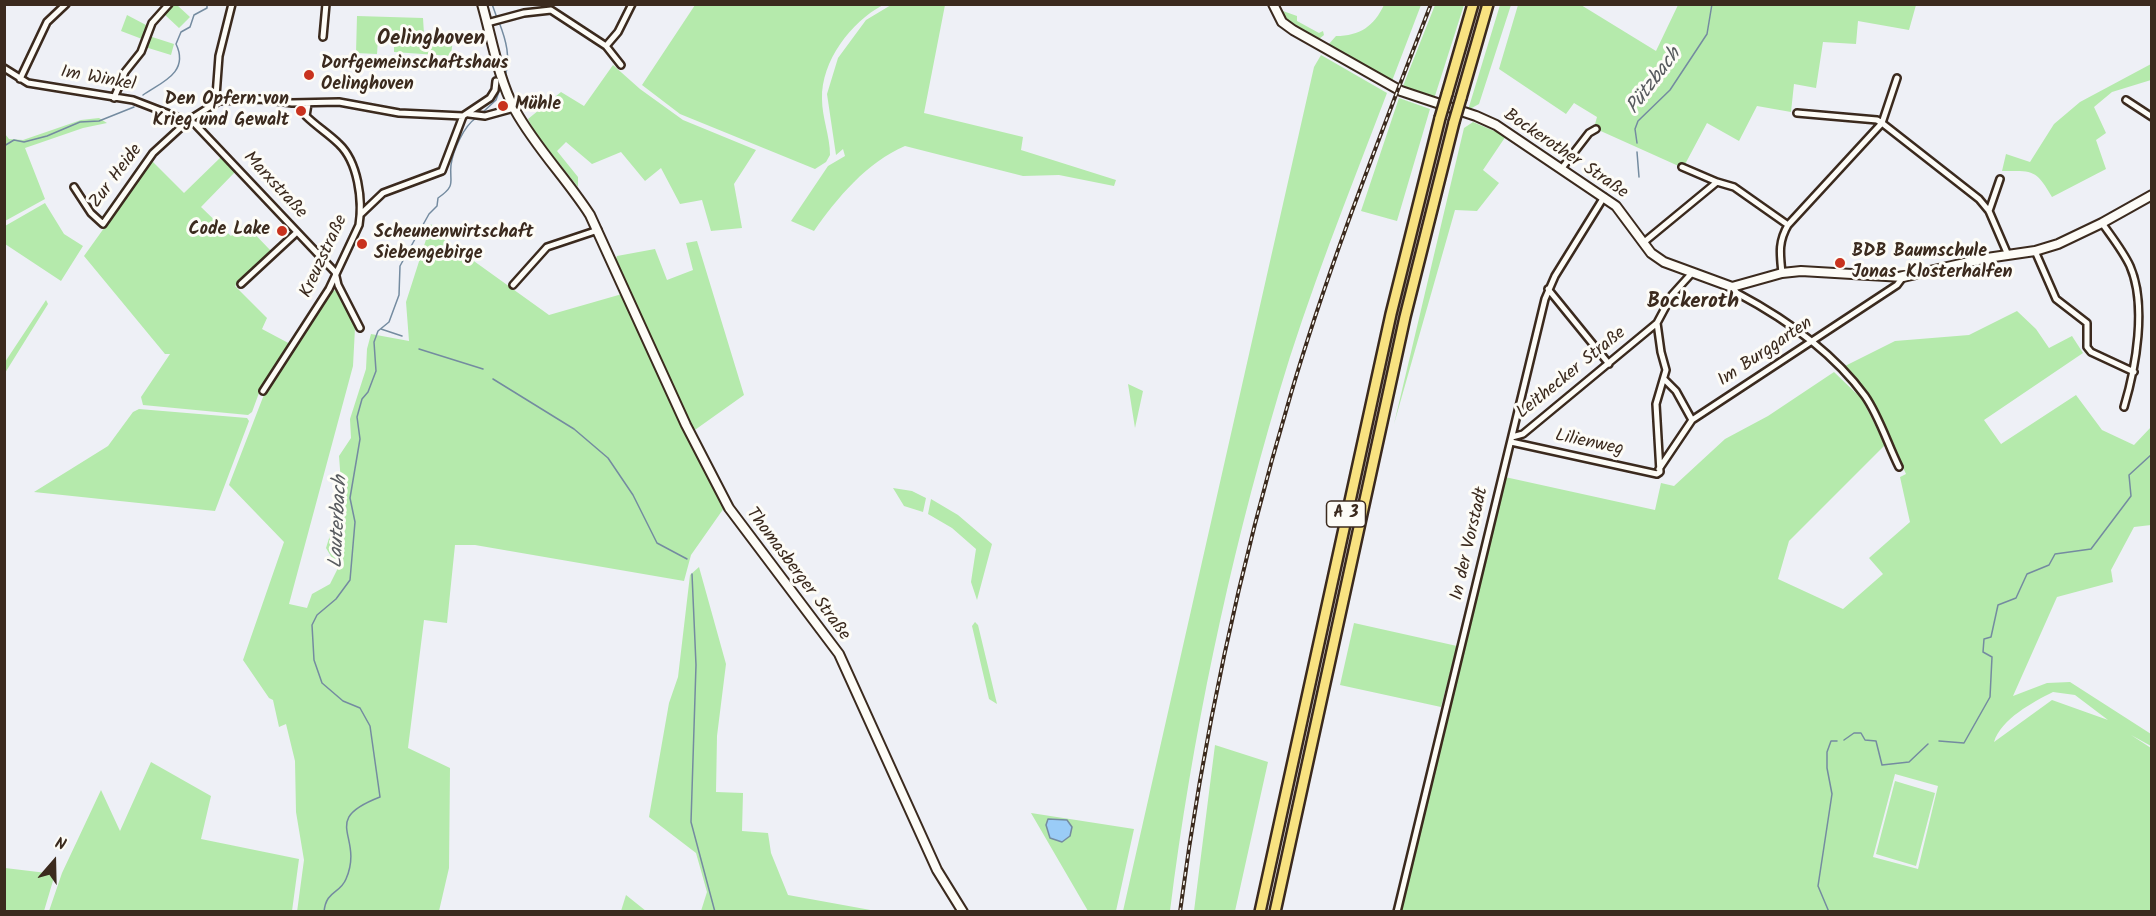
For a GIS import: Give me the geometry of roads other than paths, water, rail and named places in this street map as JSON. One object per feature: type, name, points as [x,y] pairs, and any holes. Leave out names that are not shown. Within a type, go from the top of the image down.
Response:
[{"type":"highway","name":"A 3","points":[[1260,912],[1390,314],[1440,118],[1473,4]]},
{"type":"highway","name":"A 3","points":[[1275,912],[1405,317],[1454,122],[1488,4]]},
{"type":"main road","name":"Thomasberger Straße","points":[[482,4],[490,22],[501,72],[514,108],[545,154],[571,185],[598,230],[686,425],[729,508],[839,654],[937,870],[963,912]]},
{"type":"main road","name":"Bockerother Straße","points":[[1273,4],[1282,22],[1293,30],[1390,86],[1416,98],[1476,116],[1496,125],[1562,168],[1604,197],[1628,218],[1651,253],[1664,262],[1691,274],[1732,287]]},
{"type":"main road","points":[[1732,287],[1782,273],[1903,277],[2035,251],[2058,244],[2102,223],[2151,195]]},
{"type":"street","points":[[20,79],[47,22],[66,4]]},
{"type":"street","points":[[219,101],[216,96],[219,56],[232,4]]},
{"type":"street","points":[[323,38],[326,4]]},
{"type":"street","points":[[606,46],[618,32],[632,4]]},
{"type":"street","points":[[114,98],[125,72],[141,52],[152,23],[167,5]]},
{"type":"street","points":[[490,22],[501,18],[551,10],[606,46],[621,65]]},
{"type":"street","name":"Im Winkel","points":[[4,68],[20,79],[36,85],[133,100],[189,120]]},
{"type":"street","points":[[1782,273],[1779,248],[1781,237],[1788,225],[1882,123],[1897,78]]},
{"type":"street","name":"Zur Heide","points":[[472,115],[490,98],[495,90],[496,81]]},
{"type":"street","name":"Zur Heide","points":[[75,187],[91,213],[103,224],[153,153],[189,120],[219,101],[260,99],[308,104],[339,102],[399,113],[463,116],[485,116],[514,108]]},
{"type":"street","points":[[2126,100],[2151,117]]},
{"type":"street","name":"Kreuzstraße","points":[[263,392],[330,289],[335,272],[359,225],[361,214],[353,164],[341,145],[306,116],[308,104]]},
{"type":"street","points":[[1797,113],[1877,120],[1882,123],[1979,199],[1989,211],[2008,255]]},
{"type":"street","points":[[361,214],[383,194],[442,171],[463,116]]},
{"type":"street","name":"Marxstraße","points":[[189,120],[204,133],[335,272]]},
{"type":"street","points":[[1562,168],[1589,133],[1596,129]]},
{"type":"street","points":[[1682,167],[1734,187],[1788,225]]},
{"type":"street","points":[[1989,211],[2000,179]]},
{"type":"street","points":[[1643,243],[1718,182]]},
{"type":"street","name":"In der Vorstadt","points":[[1397,912],[1548,289],[1604,197]]},
{"type":"street","points":[[2102,223],[2129,264],[2135,280],[2138,304],[2134,372],[2124,407]]},
{"type":"street","points":[[513,285],[547,247],[598,230]]},
{"type":"street","points":[[241,284],[296,233]]},
{"type":"street","points":[[2035,251],[2056,299],[2087,323],[2087,347],[2091,352],[2134,372]]},
{"type":"street","points":[[335,272],[338,285],[360,328]]},
{"type":"street","name":"Leithecker Straße","points":[[1511,440],[1523,434],[1658,323],[1667,303],[1691,274]]},
{"type":"street","name":"Im Burggarten","points":[[1660,470],[1692,420],[1897,285],[1903,277]]},
{"type":"street","points":[[1732,287],[1778,315],[1811,343],[1866,397],[1899,467]]},
{"type":"street","points":[[1548,289],[1609,364]]},
{"type":"street","points":[[1658,323],[1661,352],[1666,370],[1656,404],[1660,470]]},
{"type":"street","points":[[1664,379],[1676,391],[1692,420]]},
{"type":"street","name":"Lilienweg","points":[[1511,440],[1657,474],[1660,470]]},
{"type":"water","points":[[1048,819],[1067,820],[1072,827],[1070,836],[1062,842],[1050,838],[1046,825]]},
{"type":"waterway","points":[[143,95],[165,81],[176,70],[179,63],[176,44],[181,32],[190,27],[194,15],[207,8],[207,4]]},
{"type":"waterway","name":"Lauterbach","points":[[492,4],[497,18]]},
{"type":"waterway","name":"Pützbach","points":[[1637,143],[1635,129],[1638,121],[1670,90],[1707,34],[1712,4]]},
{"type":"waterway","name":"Lauterbach","points":[[499,22],[507,49],[508,63],[505,76]]},
{"type":"waterway","name":"Lauterbach","points":[[482,113],[496,100],[501,86]]},
{"type":"waterway","points":[[4,146],[14,140],[24,142],[47,136],[80,122],[99,121],[134,107]]},
{"type":"waterway","name":"Lauterbach","points":[[324,912],[327,900],[346,879],[350,864],[351,851],[347,822],[351,814],[380,797],[370,726],[360,708],[343,701],[322,683],[314,660],[312,625],[317,615],[336,599],[350,580],[355,522],[350,498],[360,439],[357,417],[362,399],[368,392],[376,371],[374,342],[378,331],[389,322],[399,295],[400,266],[429,214],[437,206],[438,198],[448,190],[451,183],[452,159],[457,146],[463,132],[476,118]]},
{"type":"waterway","name":"Pützbach","points":[[1637,152],[1639,177]]},
{"type":"waterway","points":[[381,329],[402,336]]},
{"type":"waterway","points":[[419,349],[483,369]]},
{"type":"waterway","points":[[493,379],[574,429],[608,458],[633,495],[657,543],[687,559]]},
{"type":"waterway","points":[[1939,741],[1964,743],[1990,697],[1992,657],[1983,652],[1984,639],[1991,637],[1998,605],[2016,598],[2027,574],[2049,565],[2055,554],[2091,549],[2131,496],[2129,475],[2152,454]]},
{"type":"waterway","points":[[692,574],[696,665],[691,822],[715,912]]},
{"type":"waterway","points":[[1844,740],[1854,733],[1861,733],[1865,740],[1876,741],[1882,765],[1909,762],[1928,744]]},
{"type":"waterway","points":[[1829,912],[1818,886],[1832,794],[1827,768],[1827,752],[1831,741],[1837,741]]},
{"type":"railway","points":[[1180,912],[1200,781],[1225,652],[1272,460],[1305,347],[1339,248],[1431,4]]},
{"type":"place","name":"Dorfgemeinschaftshaus Oelinghoven","points":[[309,75]]},
{"type":"place","name":"Mühle","points":[[503,106]]},
{"type":"place","name":"Den Opfern von Krieg und Gewalt","points":[[301,111]]},
{"type":"place","name":"Code Lake","points":[[282,231]]},
{"type":"place","name":"Scheunenwirtschaft Siebengebirge","points":[[362,244]]},
{"type":"place","name":"BDB Baumschule Jonas-Klosterhalfen","points":[[1840,263]]},
{"type":"district","name":"Oelinghoven","points":[[431,40]]},
{"type":"district","name":"Bockeroth","points":[[1693,303]]}]
